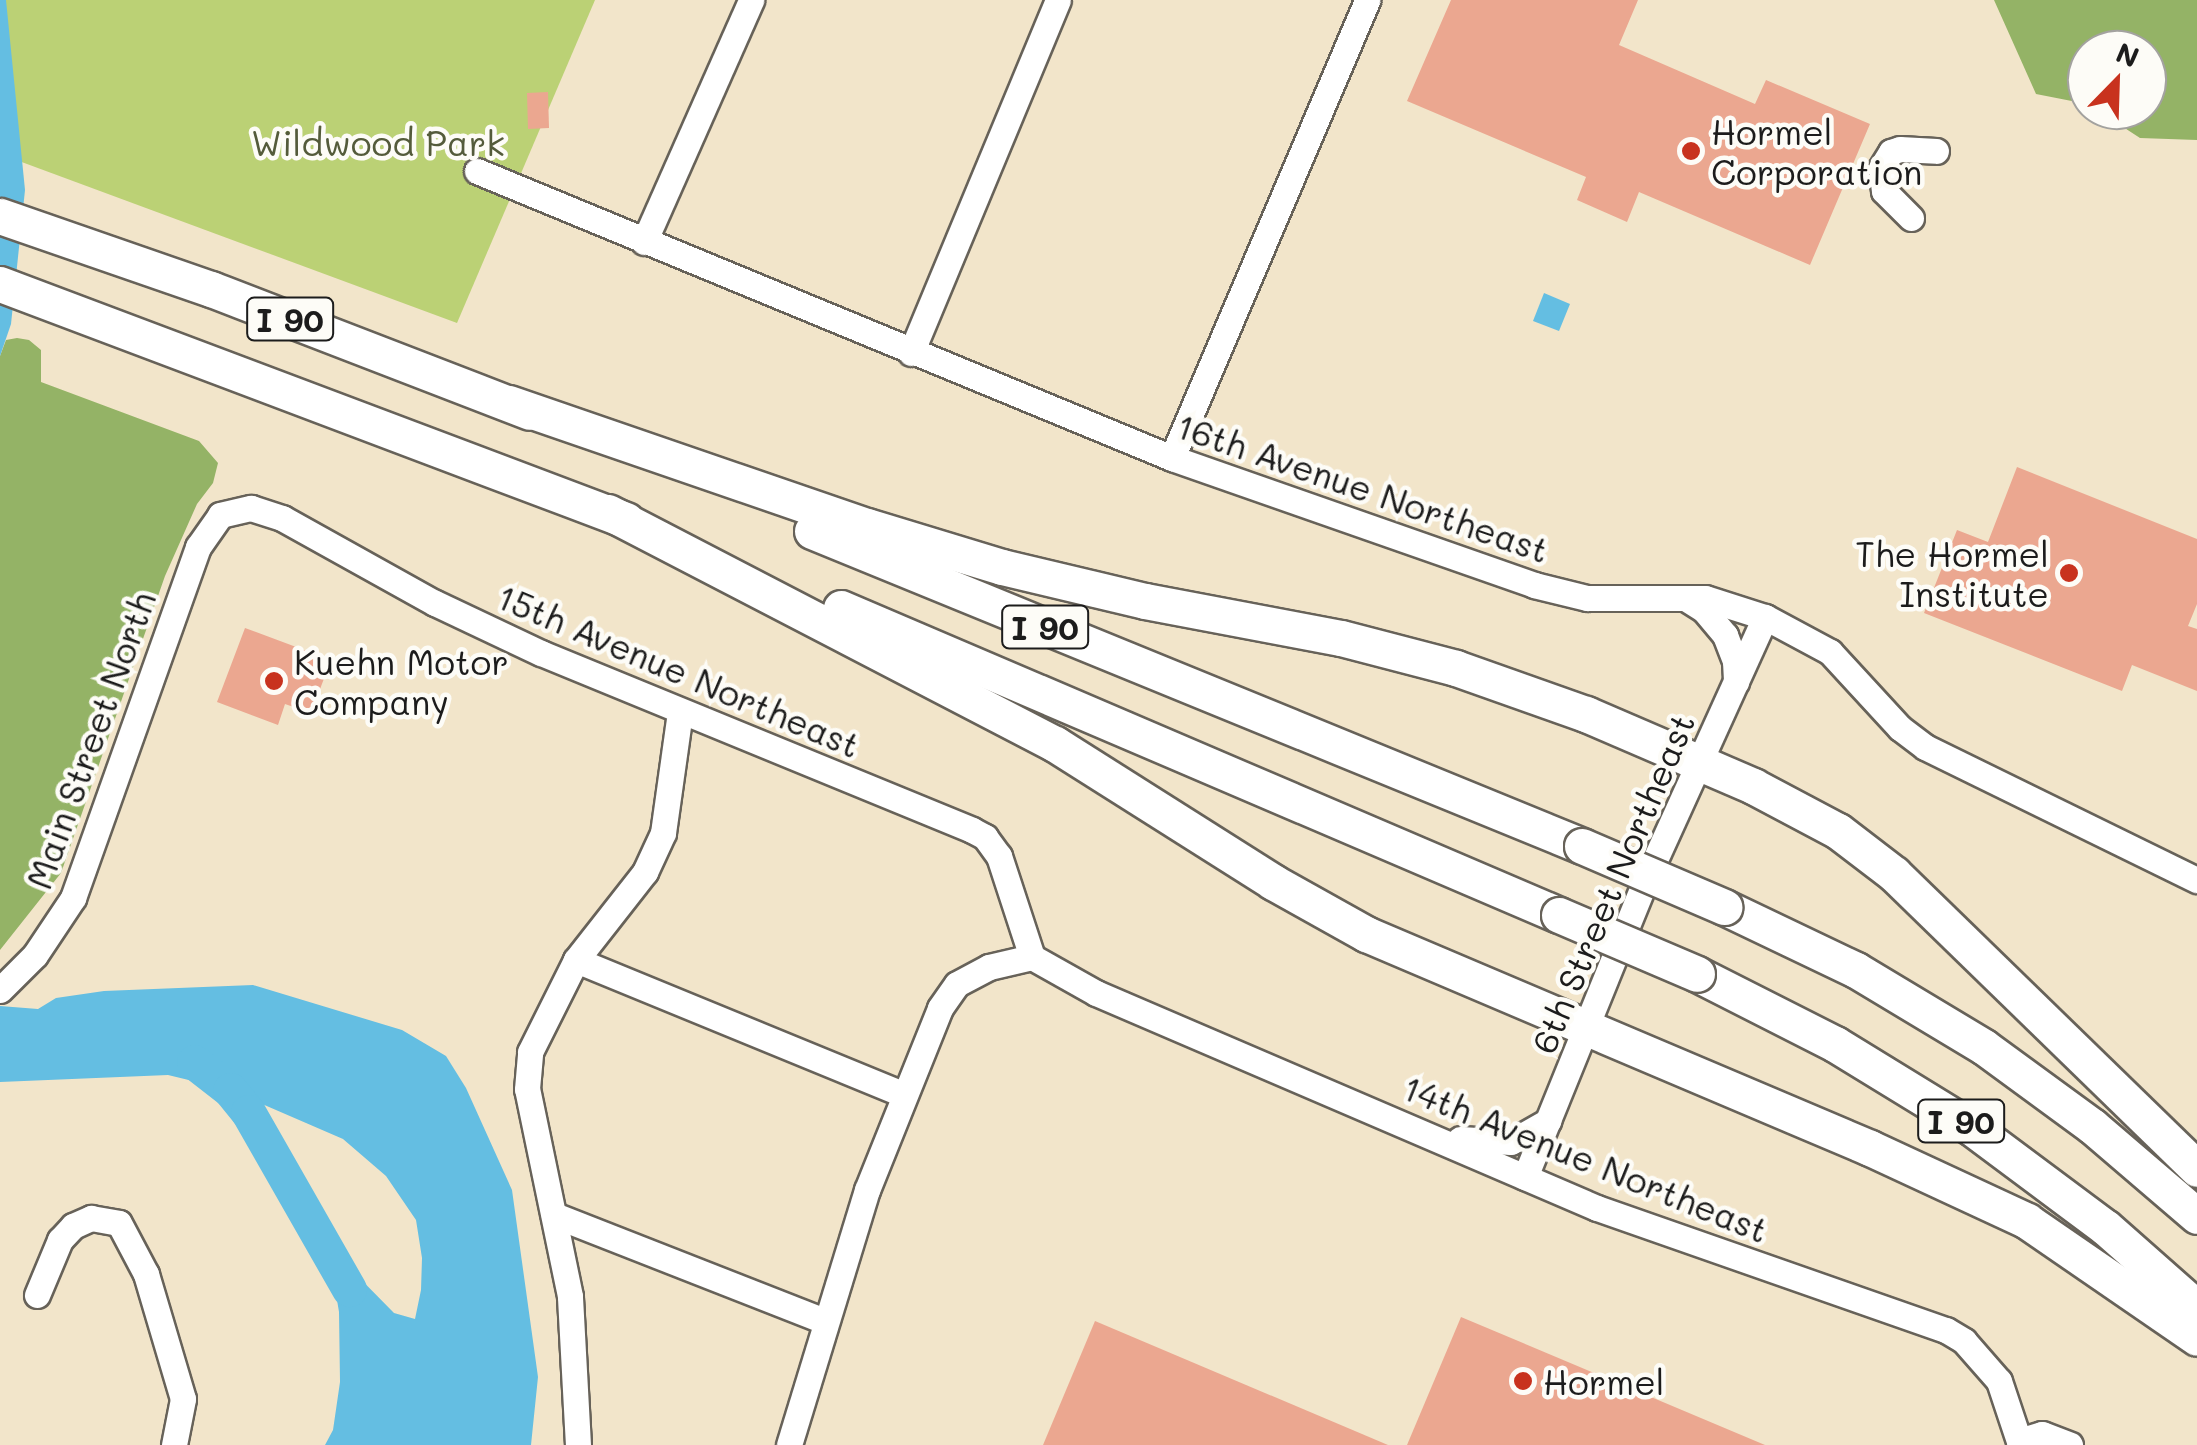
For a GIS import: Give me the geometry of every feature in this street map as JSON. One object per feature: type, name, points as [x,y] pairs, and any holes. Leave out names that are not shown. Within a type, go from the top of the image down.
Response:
[{"type":"highway","name":"I 90","points":[[0,216],[510,403],[1724,907],[1856,970],[1984,1047],[2092,1126],[2197,1216]]},
{"type":"highway","name":"I 90","points":[[0,284],[608,512],[1697,974],[1850,1052],[1972,1128],[2105,1227],[2197,1308]]},
{"type":"highway","points":[[510,403],[850,521],[1002,567],[1144,601],[1341,638],[1456,668],[1586,714],[1702,763],[1802,811],[1879,861],[2197,1169]]},
{"type":"highway","points":[[608,512],[1055,744],[1273,882],[1366,934],[1984,1199],[2069,1246],[2197,1338]]},
{"type":"street","points":[[644,242],[751,0]]},
{"type":"street","points":[[912,353],[1058,0]]},
{"type":"street","points":[[1172,458],[1367,0]]},
{"type":"street","points":[[1911,218],[1884,191],[1881,168],[1891,152],[1900,149],[1936,150]]},
{"type":"street","name":"16th Avenue Northeast","points":[[477,172],[1172,458],[1553,592],[1610,599],[1705,598],[1765,617],[1830,652],[1900,728],[1925,747],[2197,880]]},
{"type":"street","name":"15th Avenue Northeast","points":[[234,511],[251,508],[282,518],[484,628],[985,837],[999,856],[1032,957]]},
{"type":"street","name":"Main Street North","points":[[3,987],[45,941],[72,898],[198,547],[220,516],[234,511]]},
{"type":"street","points":[[1680,596],[1704,610],[1725,635],[1736,660],[1735,690]]},
{"type":"street","name":"6th Street Northeast","points":[[1524,1176],[1661,844],[1702,763],[1765,617]]},
{"type":"street","points":[[578,1445],[570,1296],[527,1089],[530,1052],[540,1025],[576,960],[645,872],[664,833],[680,712]]},
{"type":"street","points":[[789,1445],[824,1321],[903,1094],[940,1008],[957,984],[988,967],[1032,957]]},
{"type":"street","name":"14th Avenue Northeast","points":[[1032,957],[1096,993],[1661,1232],[1946,1330],[1964,1342],[1999,1382],[2018,1443],[2042,1434],[2070,1445]]},
{"type":"street","points":[[576,960],[903,1094]]},
{"type":"street","points":[[1419,1131],[1476,1142],[1511,1142],[1548,1120]]},
{"type":"street","points":[[554,1215],[824,1321]]},
{"type":"street","points":[[38,1295],[60,1240],[73,1226],[91,1218],[119,1224],[146,1274],[182,1399],[174,1445]]},
{"type":"green space","name":"Wildwood Park","points":[[0,0],[595,0],[457,323],[0,154]]},
{"type":"green space","points":[[1994,0],[2197,0],[2197,140],[2140,138],[2128,130],[2167,130],[2167,30],[2067,30],[2067,100],[2036,94]]},
{"type":"green space","points":[[6,340],[29,340],[41,350],[41,382],[199,441],[218,463],[213,483],[197,504],[165,576],[61,873],[0,950],[0,356]]},
{"type":"water","points":[[0,0],[6,0],[25,190],[11,324],[0,356]]},
{"type":"water","points":[[1544,293],[1570,304],[1559,331],[1533,321]]},
{"type":"water","points":[[253,985],[402,1030],[446,1056],[466,1088],[512,1190],[538,1377],[531,1445],[325,1445],[333,1430],[340,1382],[339,1312],[328,1246],[394,1313],[415,1319],[421,1290],[422,1258],[416,1220],[386,1176],[343,1139],[230,1090],[168,1075],[0,1082],[0,1006],[38,1009],[56,998],[104,991]]},
{"type":"building","name":"Hormel Corporation","points":[[1451,0],[1638,0],[1619,45],[1755,104],[1766,80],[1870,124],[1810,265],[1639,192],[1627,222],[1577,200],[1586,177],[1407,101]]},
{"type":"building","points":[[548,92],[549,128],[528,129],[527,93]]},
{"type":"building","name":"The Hormel Institute","points":[[2017,467],[2197,539],[2197,604],[2188,626],[2197,629],[2197,691],[2132,665],[2122,691],[1924,613],[1957,530],[1988,542]]},
{"type":"building","name":"Kuehn Motor Company","points":[[245,628],[331,660],[311,713],[285,704],[278,725],[217,702]]},
{"type":"building","name":"Hormel","points":[[1461,1317],[1765,1445],[1407,1445]]},
{"type":"building","points":[[1095,1321],[1388,1445],[1043,1445]]},
{"type":"waterway","points":[[194,1062],[230,1090],[248,1112],[349,1289]]},
{"type":"place","name":"Hormel Corporation","points":[[1691,151]]},
{"type":"place","name":"The Hormel Institute","points":[[2069,573]]},
{"type":"place","name":"Kuehn Motor Company","points":[[274,681]]},
{"type":"place","name":"Hormel","points":[[1523,1381]]}]
